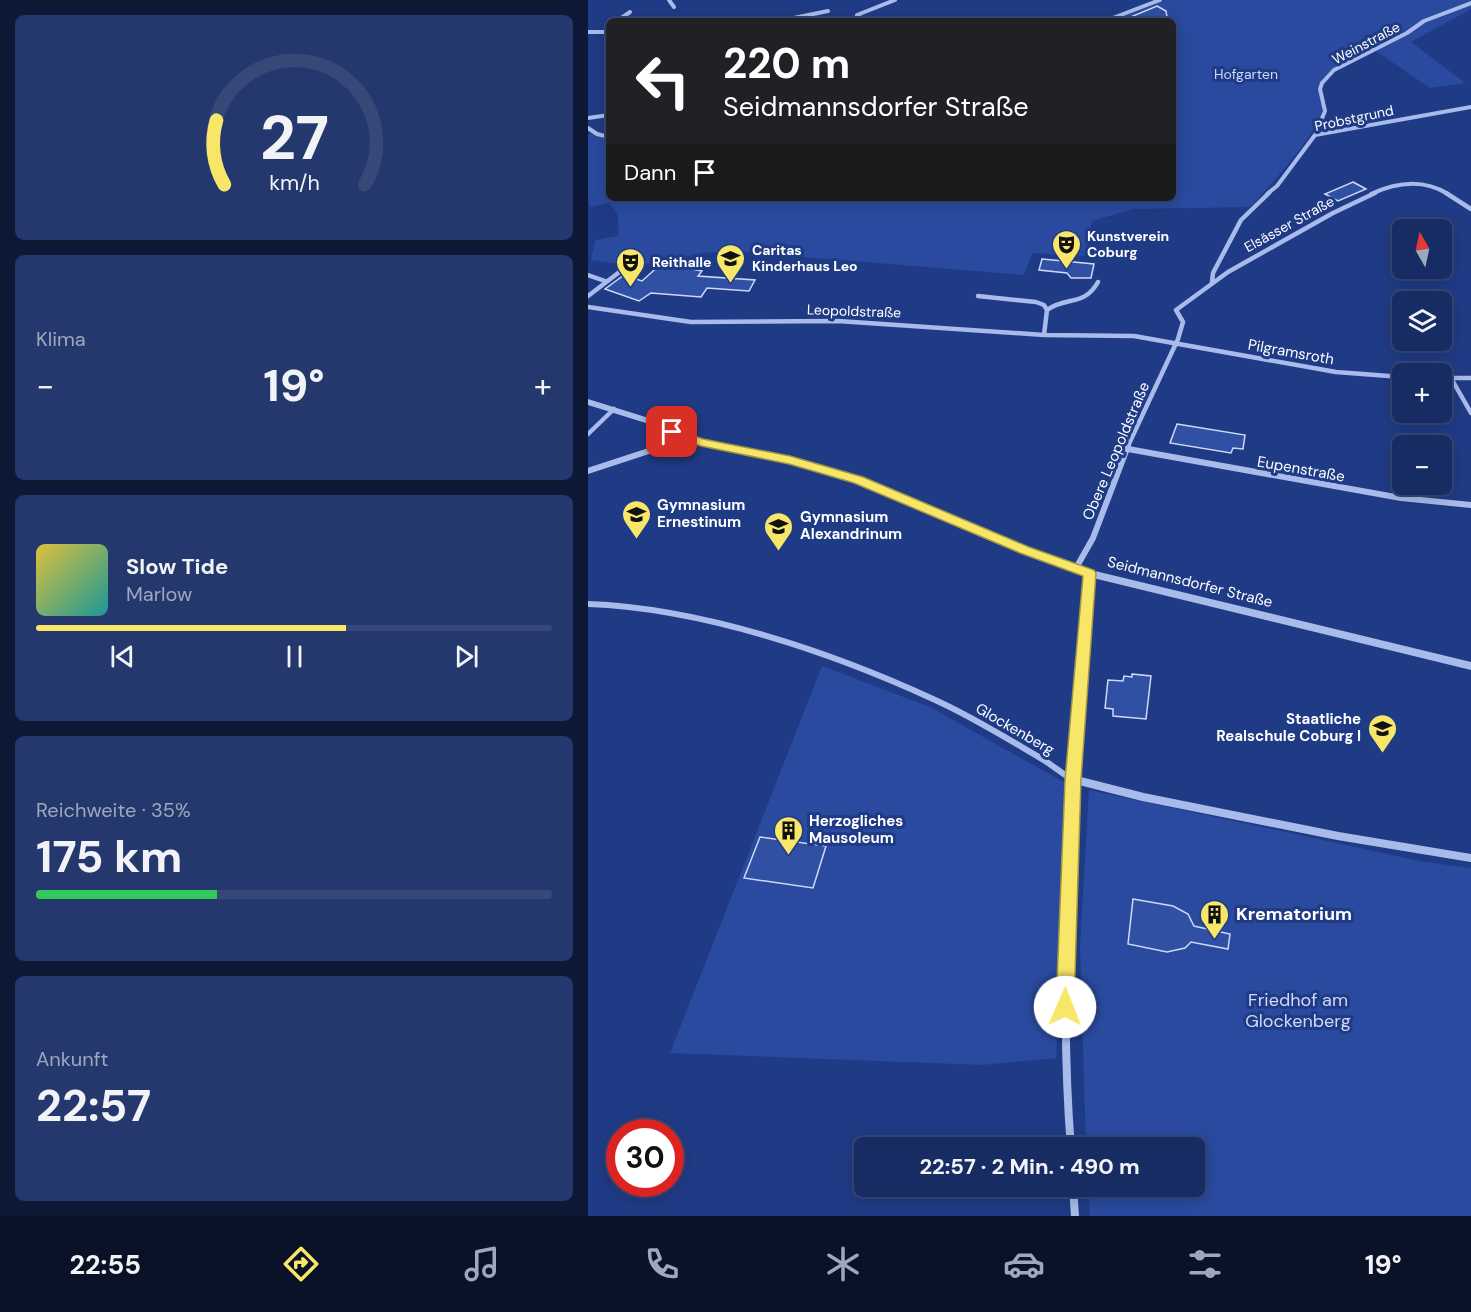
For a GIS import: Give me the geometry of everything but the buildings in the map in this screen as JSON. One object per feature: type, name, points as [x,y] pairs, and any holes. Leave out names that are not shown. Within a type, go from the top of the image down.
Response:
[{"type":"street","points":[[669,0],[674,7]]},
{"type":"street","points":[[861,18],[857,15],[895,0]]},
{"type":"street","points":[[1113,18],[1160,0]]},
{"type":"street","name":"Weinstraße","points":[[1315,135],[1324,111],[1322,83],[1334,70],[1407,33],[1424,21],[1471,3]]},
{"type":"street","points":[[794,18],[828,11]]},
{"type":"street","points":[[623,18],[630,12]]},
{"type":"street","points":[[596,31],[606,26]]},
{"type":"street","points":[[588,32],[606,32]]},
{"type":"street","name":"Probstgrund","points":[[1212,282],[1213,273],[1241,220],[1250,209],[1277,186],[1315,135],[1471,107]]},
{"type":"street","points":[[588,118],[606,115]]},
{"type":"street","points":[[588,128],[606,136]]},
{"type":"street","name":"Elsässer Straße","points":[[1176,310],[1196,297],[1212,282],[1368,194],[1391,187],[1423,183],[1445,192],[1471,209]]},
{"type":"street","points":[[588,296],[626,267]]},
{"type":"street","points":[[588,275],[605,281]]},
{"type":"street","points":[[1047,310],[1054,305],[1085,298],[1093,292],[1098,282]]},
{"type":"street","points":[[978,296],[1036,302],[1044,305],[1047,310],[1044,335]]},
{"type":"street","name":"Leopoldstraße","points":[[588,307],[691,322],[862,322],[1044,335],[1121,335]]},
{"type":"street","name":"Obere Leopoldstraße","points":[[1076,568],[1093,538],[1128,449],[1176,343],[1183,322],[1176,310]]},
{"type":"street","name":"Pilgramsroth","points":[[1121,335],[1336,372],[1392,376]]},
{"type":"street","points":[[1452,378],[1471,378]]},
{"type":"street","points":[[1452,380],[1471,413]]},
{"type":"street","name":"Seidmannsdorfer Straße","points":[[588,402],[636,416],[682,437],[790,460],[849,477],[1024,550],[1089,573],[1471,666]]},
{"type":"street","points":[[588,434],[614,409]]},
{"type":"street","points":[[588,471],[663,447],[682,437]]},
{"type":"street","name":"Eupenstraße","points":[[1128,449],[1401,498],[1471,505]]},
{"type":"street","points":[[1070,1137],[1065,1074],[1065,1007],[1073,780],[1089,573]]},
{"type":"street","name":"Glockenberg","points":[[588,604],[615,605],[717,622],[816,652],[934,699],[1039,757],[1073,780],[1143,797],[1338,836],[1471,858]]},
{"type":"street","points":[[1074,1197],[1075,1216]]},
{"type":"green space","name":"Hofgarten","points":[[1165,0],[1471,0],[1471,9],[1411,42],[1465,83],[1430,88],[1373,49],[1333,69],[1324,77],[1318,86],[1322,109],[1312,132],[1250,207],[1133,209],[1092,221],[1085,256],[1032,253],[1024,275],[729,251],[703,253],[636,266],[591,260],[595,240],[618,236],[619,226],[617,215],[609,203],[590,207],[588,202],[588,135],[592,133],[606,138],[606,201],[1176,201],[1176,18],[1118,18]]},
{"type":"green space","points":[[822,666],[930,707],[1069,785],[1056,1058],[982,1065],[670,1053]]},
{"type":"green space","name":"Friedhof am Glockenberg","points":[[1089,790],[1425,862],[1471,868],[1471,1216],[1090,1216],[1089,1197],[1205,1197],[1205,1137],[1086,1137],[1080,946]]},
{"type":"place","name":"Kunstverein Coburg","points":[[1066,270]]},
{"type":"place","name":"Caritas Kinderhaus Leo","points":[[731,284]]},
{"type":"place","name":"Reithalle","points":[[631,288]]},
{"type":"place","name":"Gymnasium Ernestinum","points":[[636,540]]},
{"type":"place","name":"Gymnasium Alexandrinum","points":[[779,552]]},
{"type":"place","name":"Staatliche Realschule Coburg I","points":[[1382,754]]},
{"type":"place","name":"Herzogliches Mausoleum","points":[[788,856]]},
{"type":"place","name":"Krematorium","points":[[1215,940]]},
{"type":"route","points":[[672,432],[701,442],[821,467],[867,483],[1024,550],[1089,573],[1073,780],[1065,1007]]}]
